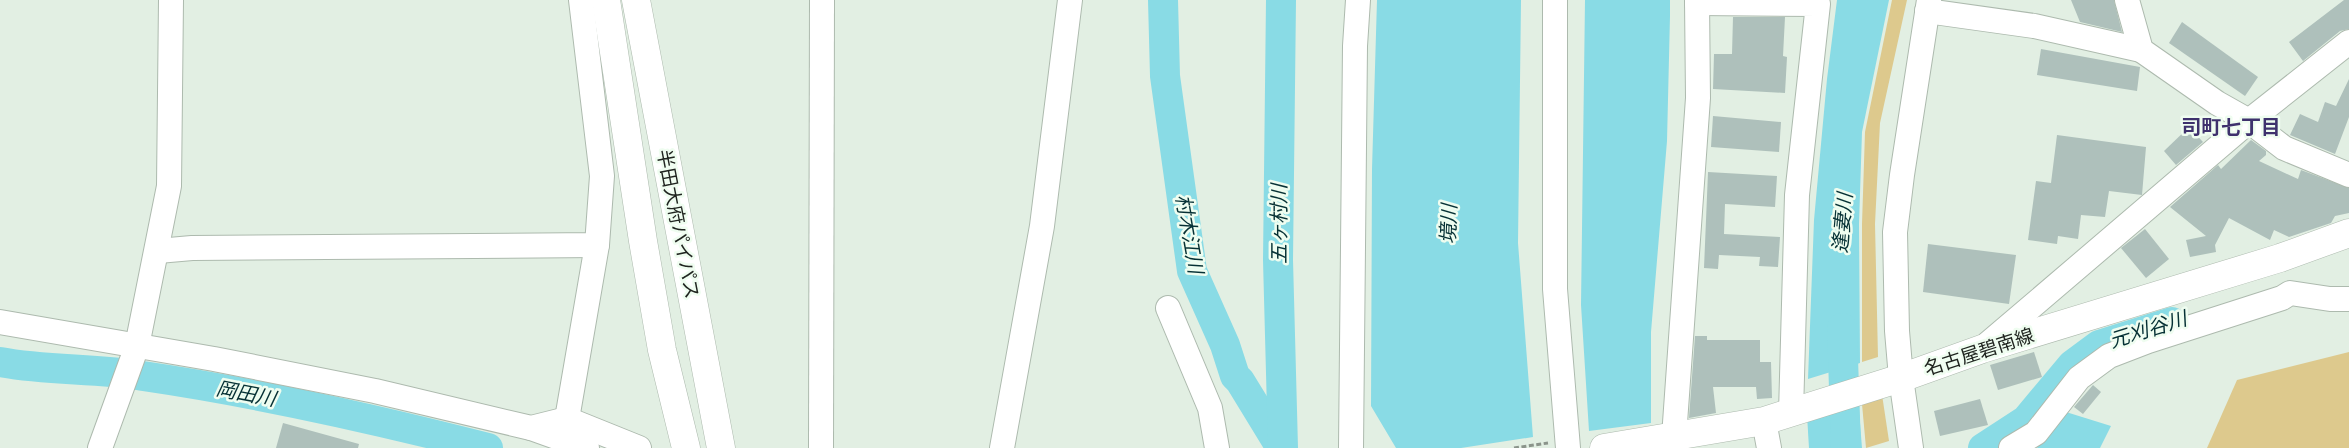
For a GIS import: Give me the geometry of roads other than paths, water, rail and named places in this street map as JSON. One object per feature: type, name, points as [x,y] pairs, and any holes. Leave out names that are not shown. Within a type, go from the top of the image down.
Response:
[{"type":"main road","name":"半田大府パイパス","points":[[606,0],[643,241],[662,350],[686,448]]},
{"type":"main road","name":"半田大府パイパス","points":[[636,0],[720,448]]},
{"type":"main road","name":"名古屋碧南線","points":[[1604,448],[1764,421],[1791,413],[1902,388],[1982,350],[2280,258],[2349,233]]},
{"type":"street","points":[[100,448],[137,346],[158,251],[169,186],[170,0]]},
{"type":"street","points":[[567,419],[597,245],[602,176],[581,0]]},
{"type":"street","points":[[821,448],[822,0]]},
{"type":"street","points":[[1002,448],[1042,226],[1070,0]]},
{"type":"street","points":[[1351,448],[1354,46],[1358,0]]},
{"type":"street","points":[[1555,0],[1555,289],[1559,446]]},
{"type":"street","points":[[2127,0],[2140,50]]},
{"type":"street","points":[[1670,437],[1698,98],[1697,1],[1818,4],[1797,195],[1791,413]]},
{"type":"street","points":[[1911,448],[1902,388],[1897,332],[1895,232],[1928,5],[2140,50],[2217,103],[2249,121],[2284,148],[2349,175]]},
{"type":"street","points":[[1982,350],[2249,121],[2349,42]]},
{"type":"street","points":[[158,251],[192,248],[597,245]]},
{"type":"street","points":[[2280,258],[2289,292]]},
{"type":"street","points":[[2289,292],[2330,299],[2349,299]]},
{"type":"street","points":[[2012,448],[2036,433],[2079,378],[2110,356],[2148,341],[2282,298],[2289,292]]},
{"type":"street","points":[[1168,308],[1210,408],[1216,448]]},
{"type":"street","points":[[0,322],[375,391],[531,428],[587,448]]},
{"type":"street","points":[[531,428],[567,419],[639,448]]},
{"type":"street","points":[[1764,421],[1769,448]]},
{"type":"water","name":"境川","points":[[1377,0],[1521,0],[1518,243],[1533,437],[1461,448],[1396,448],[1371,406],[1372,169]]},
{"type":"water","points":[[1585,0],[1670,0],[1667,141],[1651,332],[1651,423],[1589,431],[1581,305]]},
{"type":"water","points":[[1837,0],[1889,0],[1862,132],[1859,224],[1860,363],[1808,379],[1814,220],[1827,79]]},
{"type":"water","points":[[1858,398],[1862,448],[1809,448],[1807,415]]},
{"type":"water","points":[[2066,412],[2111,426],[2100,448],[2038,448],[2035,446]]},
{"type":"waterway","name":"村木江川","points":[[1163,0],[1165,76],[1192,271],[1225,345],[1235,376],[1240,381],[1281,448]]},
{"type":"waterway","name":"五ヶ村川","points":[[1281,0],[1278,260],[1283,448]]},
{"type":"waterway","name":"元刈谷川","points":[[1983,448],[2026,420],[2072,365],[2099,345],[2172,322]]},
{"type":"waterway","name":"逢妻川","points":[[1842,328],[1846,448]]},
{"type":"waterway","name":"岡田川","points":[[0,362],[36,367],[125,373],[230,390],[360,417],[488,448]]},
{"type":"district","name":"司町七丁目","points":[[2231,127]]}]
